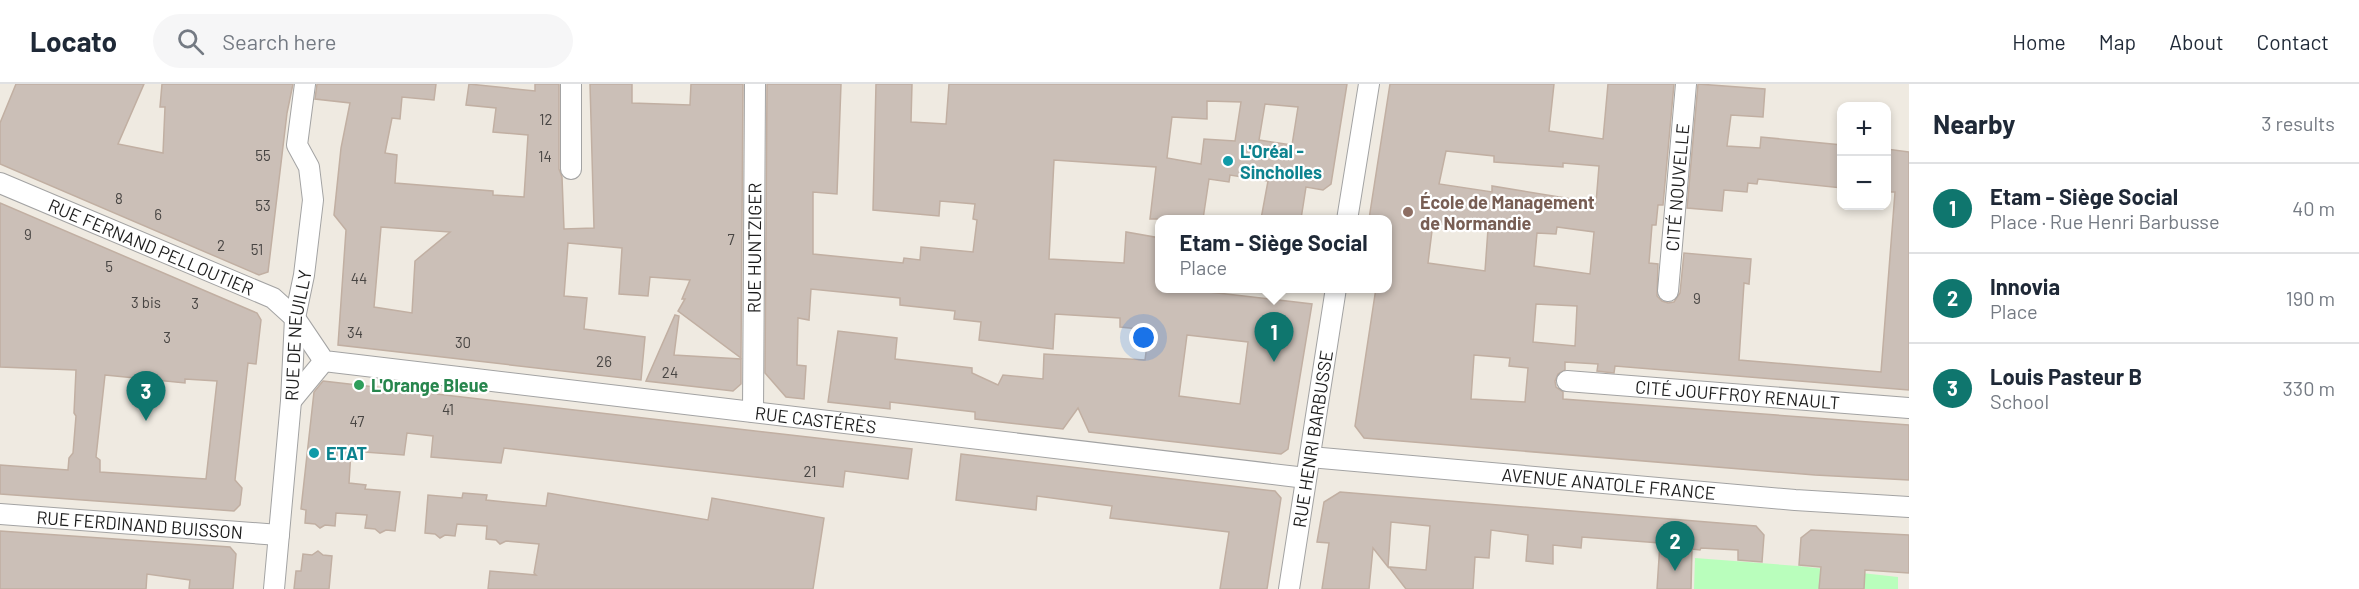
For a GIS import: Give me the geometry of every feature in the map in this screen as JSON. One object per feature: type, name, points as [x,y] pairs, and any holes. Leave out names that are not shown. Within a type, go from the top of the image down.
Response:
[{"type":"street","name":"RUE DE NEUILLY","points":[[274,589],[291,401],[295,318],[304,275],[313,200],[309,167],[297,145],[305,84]]},
{"type":"street","points":[[571,169],[572,84]]},
{"type":"street","name":"RUE HUNTZIGER","points":[[753,412],[755,84]]},
{"type":"street","points":[[1348,215],[1369,84]]},
{"type":"street","name":"CITÉ NOUVELLE","points":[[1668,291],[1686,84]]},
{"type":"street","name":"RUE FERNAND PELLOUTIER","points":[[0,183],[273,298],[295,318]]},
{"type":"street","name":"RUE HENRI BARBUSSE","points":[[1288,589],[1335,293]]},
{"type":"street","points":[[291,401],[324,361],[295,318]]},
{"type":"street","name":"RUE CASTÉRÈS","points":[[324,361],[1306,478]]},
{"type":"street","name":"CITÉ JOUFFROY RENAULT","points":[[1567,381],[1909,408]]},
{"type":"street","name":"AVENUE ANATOLE FRANCE","points":[[1310,457],[1795,500],[1909,507]]},
{"type":"street","name":"RUE FERDINAND BUISSON","points":[[0,514],[279,535]]},
{"type":"green space","points":[[1695,558],[1898,577],[1898,589],[1694,589]]},
{"type":"building","points":[[16,84],[144,84],[118,144],[163,153],[165,107],[160,107],[162,84],[293,84],[287,113],[268,272],[259,275],[0,164],[0,123]]},
{"type":"building","points":[[317,84],[436,84],[434,100],[402,97],[400,119],[392,118],[385,153],[397,155],[395,183],[493,191],[493,195],[524,197],[528,135],[493,132],[496,108],[466,105],[469,84],[535,91],[535,84],[559,84],[559,169],[562,177],[564,229],[594,228],[590,84],[632,84],[632,103],[690,105],[691,84],[743,84],[741,358],[678,311],[685,299],[682,299],[690,280],[650,277],[648,296],[619,294],[622,248],[568,243],[564,296],[587,298],[584,329],[645,337],[641,380],[338,345],[346,230],[334,215],[341,148],[350,103],[315,99]],"holes":[[[381,227],[450,232],[415,261],[412,313],[374,307]]]},
{"type":"building","points":[[767,84],[841,84],[837,194],[813,192],[813,254],[903,263],[904,258],[920,260],[921,247],[973,252],[977,220],[973,219],[975,204],[940,201],[939,216],[873,210],[876,84],[912,84],[911,122],[946,124],[949,84],[1347,84],[1331,184],[1323,190],[1306,187],[1302,215],[1262,215],[1268,181],[1230,175],[1229,182],[1209,179],[1204,215],[1155,215],[1155,219],[1150,219],[1156,167],[1054,160],[1049,259],[1124,263],[1126,232],[1155,237],[1155,293],[1218,293],[1312,304],[1288,449],[1281,454],[1089,432],[1078,408],[1063,429],[975,419],[975,412],[890,402],[890,409],[828,402],[838,331],[897,338],[895,359],[972,368],[972,373],[998,385],[1003,375],[1043,379],[1044,354],[1145,360],[1149,330],[1120,327],[1120,318],[1055,314],[1053,349],[979,340],[981,322],[954,319],[955,311],[900,305],[900,298],[811,289],[809,320],[798,318],[797,365],[806,366],[804,399],[786,397],[765,373]],"holes":[[[1207,101],[1241,102],[1235,141],[1204,139],[1201,164],[1167,158],[1172,117],[1207,119]],[[1265,104],[1298,107],[1292,145],[1259,140]],[[1187,335],[1248,342],[1240,404],[1179,396]]]},
{"type":"building","points":[[1390,84],[1554,84],[1549,131],[1603,139],[1608,84],[1674,84],[1663,205],[1658,205],[1656,225],[1652,225],[1649,263],[1658,264],[1657,296],[1668,303],[1674,302],[1680,293],[1684,253],[1751,259],[1749,284],[1744,283],[1739,360],[1881,372],[1895,192],[1891,192],[1891,150],[1909,152],[1909,390],[1615,366],[1614,373],[1597,371],[1598,364],[1565,362],[1565,370],[1558,374],[1555,381],[1556,387],[1563,392],[1563,399],[1909,425],[1909,480],[1815,475],[1364,438],[1355,426],[1375,293],[1392,293],[1392,215],[1370,215]],"holes":[[[1446,151],[1494,156],[1494,162],[1563,167],[1563,163],[1599,166],[1596,203],[1492,186],[1492,192],[1439,184]],[[1433,223],[1488,229],[1485,271],[1428,263]],[[1557,227],[1594,232],[1590,274],[1534,266],[1537,233],[1556,234]],[[1536,304],[1577,306],[1575,346],[1533,342]],[[1474,355],[1510,358],[1509,366],[1528,368],[1525,402],[1471,399]]]},
{"type":"building","points":[[1698,84],[1765,89],[1763,117],[1731,115],[1727,146],[1760,148],[1761,137],[1837,145],[1837,187],[1758,179],[1757,184],[1748,183],[1747,192],[1724,190],[1722,211],[1687,208]]},
{"type":"building","points":[[0,203],[257,313],[261,320],[256,364],[248,363],[235,480],[242,488],[240,505],[234,511],[0,494],[0,465],[68,470],[69,458],[73,453],[76,416],[74,413],[76,370],[0,367]],"holes":[[[105,375],[185,383],[185,379],[217,381],[206,479],[100,472],[100,460],[96,457]]]},
{"type":"building","points":[[675,315],[679,316],[674,355],[741,359],[741,384],[733,391],[646,381]]},
{"type":"building","points":[[323,381],[912,449],[908,479],[845,471],[843,487],[504,448],[501,463],[431,457],[433,436],[407,433],[404,455],[351,451],[349,483],[366,485],[365,489],[400,492],[395,531],[386,530],[380,533],[375,529],[365,528],[367,515],[336,513],[335,526],[325,525],[320,528],[315,524],[305,523],[306,510],[301,509],[314,392]]},
{"type":"building","points":[[961,454],[1275,491],[1281,498],[1267,589],[1220,589],[1229,532],[1110,518],[1112,506],[1037,496],[1036,510],[956,500]]},
{"type":"building","points":[[1340,492],[1756,526],[1764,535],[1762,562],[1738,560],[1738,550],[1692,549],[1691,589],[1657,589],[1660,543],[1582,537],[1581,548],[1553,545],[1553,564],[1526,561],[1528,535],[1491,530],[1489,558],[1475,557],[1473,589],[1406,589],[1389,567],[1426,570],[1430,526],[1391,522],[1388,567],[1373,548],[1369,589],[1322,589],[1329,543],[1317,542],[1324,502]]},
{"type":"building","points":[[463,493],[487,495],[486,500],[546,506],[548,493],[708,520],[712,498],[824,518],[813,589],[488,589],[490,571],[536,575],[534,573],[539,544],[506,541],[500,544],[496,540],[486,539],[487,526],[457,524],[455,536],[445,535],[440,538],[435,534],[425,533],[428,495],[462,498]]},
{"type":"building","points":[[1811,530],[1909,535],[1909,573],[1865,570],[1864,589],[1819,589],[1821,567],[1799,565],[1801,538]]},
{"type":"building","points":[[0,531],[230,547],[236,554],[233,589],[189,589],[190,580],[147,574],[146,589],[0,589]]},
{"type":"building","points":[[318,551],[323,555],[332,556],[329,589],[294,589],[296,571],[301,571],[303,554],[312,555]]},
{"type":"place","name":"L'Oréal - Sincholles","points":[[1228,161]]},
{"type":"place","name":"École de Management de Normandie","points":[[1408,212]]},
{"type":"place","name":"Etam - Siège Social","points":[[1274,362]]},
{"type":"place","name":"L'Orange Bleue","points":[[359,385]]},
{"type":"place","name":"Louis Pasteur B","points":[[146,421]]},
{"type":"place","name":"ETAT","points":[[314,453]]},
{"type":"place","name":"Innovia","points":[[1675,571]]}]
